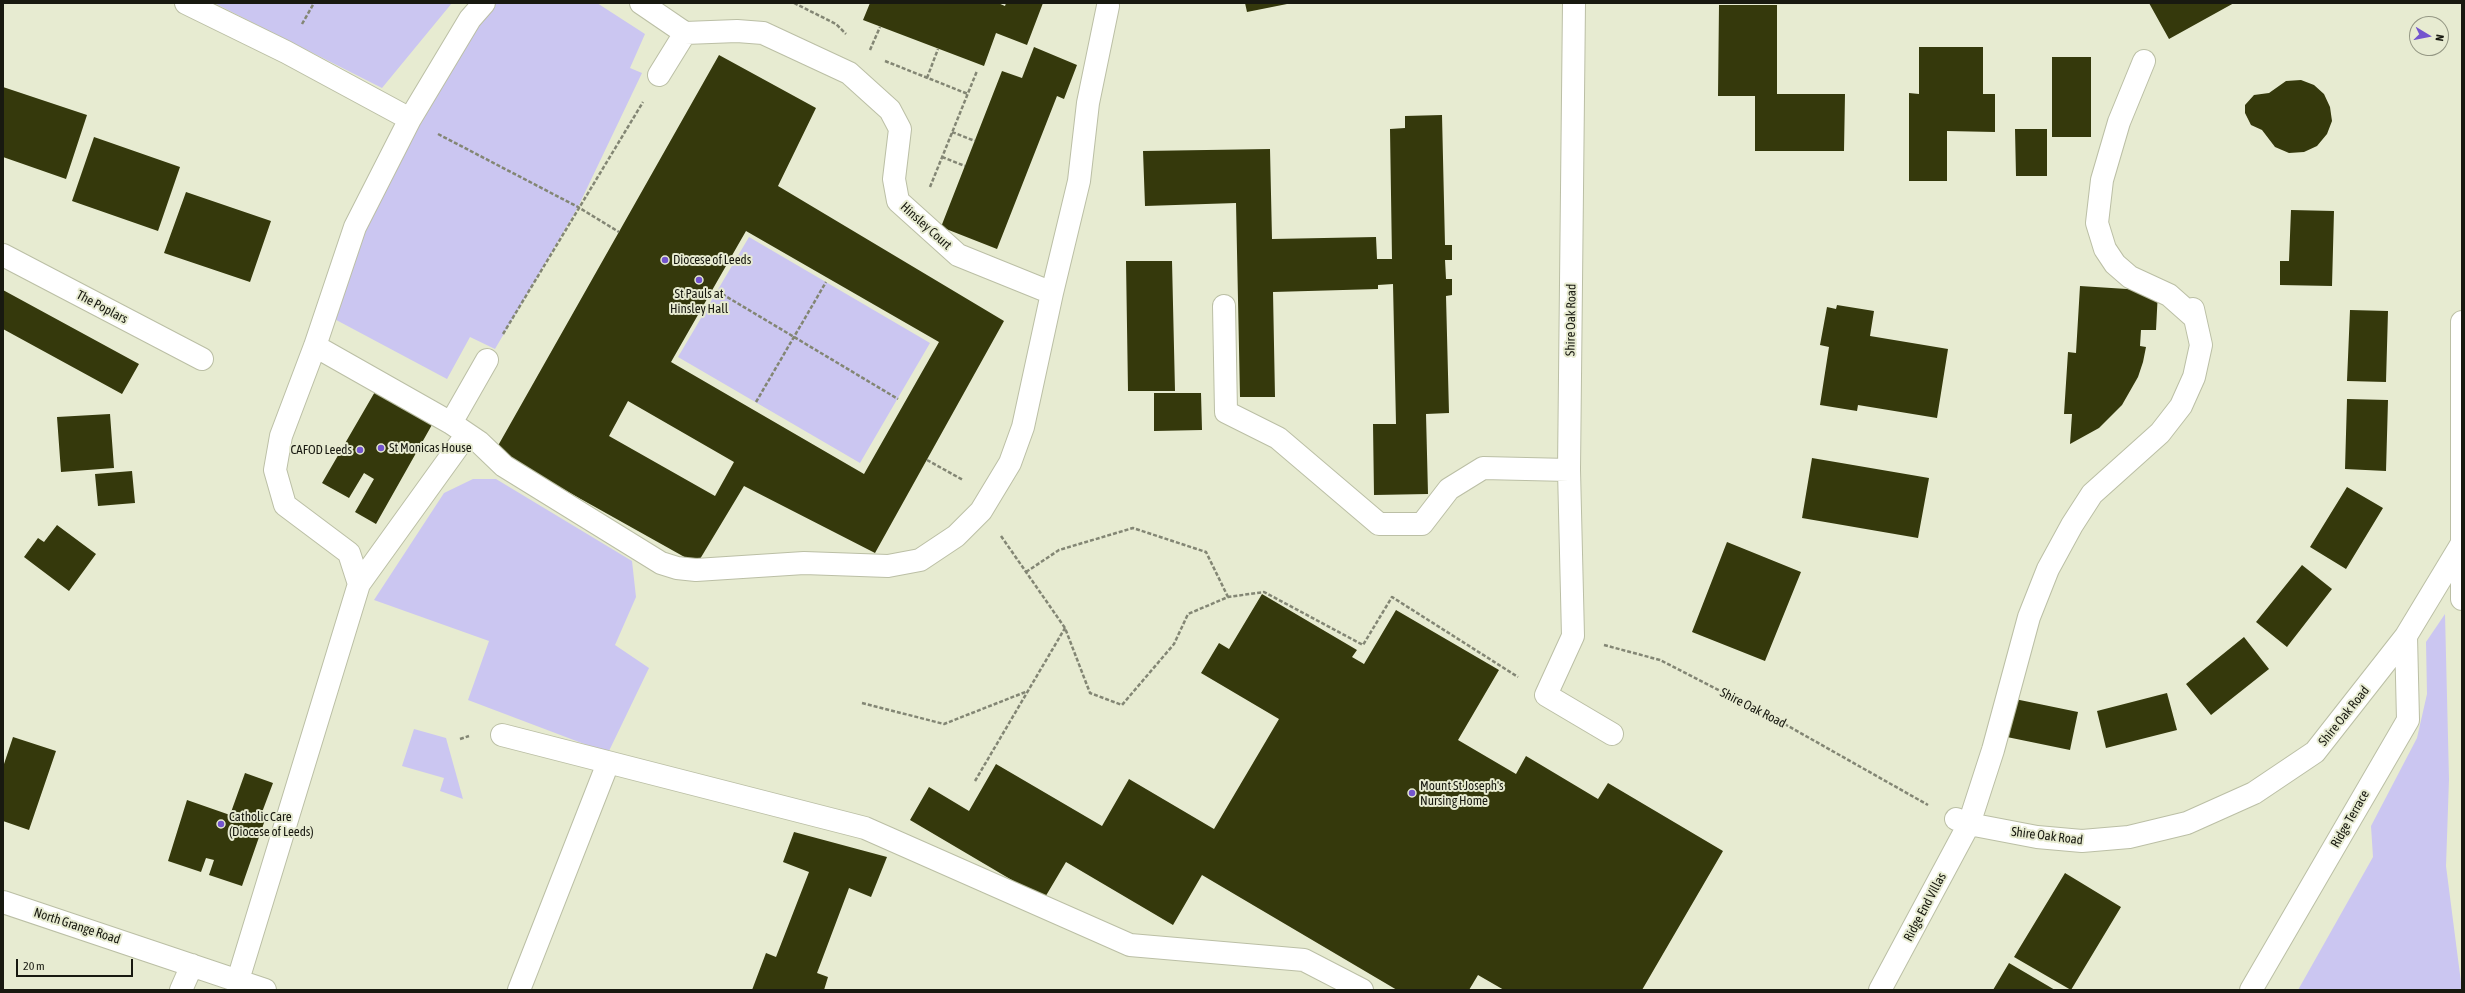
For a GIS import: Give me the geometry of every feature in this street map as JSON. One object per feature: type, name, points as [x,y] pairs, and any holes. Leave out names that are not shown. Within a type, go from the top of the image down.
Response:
[{"type":"street","points":[[186,3],[286,52],[410,119]]},
{"type":"street","points":[[358,584],[349,553],[284,505],[275,470],[281,436],[315,346],[355,227],[410,119],[470,19],[484,3]]},
{"type":"street","points":[[641,3],[685,33],[659,75]]},
{"type":"street","name":"Shire Oak Road","points":[[1546,695],[1573,636],[1570,470],[1574,3]]},
{"type":"street","points":[[315,346],[459,428],[504,466],[661,563],[677,568],[696,570],[804,563],[888,566],[920,560],[956,536],[986,503],[1010,463],[1023,427],[1052,292],[1079,181],[1088,103],[1108,6]]},
{"type":"street","name":"Hinsley Court","points":[[685,33],[737,31],[763,33],[849,73],[890,110],[900,129],[894,179],[898,201],[958,255],[1052,292]]},
{"type":"street","name":"Ridge End Villas","points":[[1880,990],[1963,822],[1992,750],[2029,617],[2048,569],[2072,525],[2092,494],[2160,433],[2182,406],[2194,376],[2201,345],[2194,313],[2169,295],[2130,277],[2115,264],[2105,248],[2097,223],[2102,180],[2118,122],[2144,61]]},
{"type":"street","name":"The Poplars","points":[[3,255],[202,359]]},
{"type":"street","points":[[1224,306],[1226,412],[1278,438],[1379,524],[1422,524],[1449,489],[1483,468],[1570,470]]},
{"type":"street","points":[[2462,322],[2462,599]]},
{"type":"street","points":[[238,980],[358,584],[459,428],[487,360]]},
{"type":"street","name":"Shire Oak Road","points":[[1963,822],[2037,837],[2082,841],[2129,837],[2187,823],[2254,793],[2315,752],[2406,636],[2461,545]]},
{"type":"street","name":"Ridge Terrace","points":[[2251,990],[2408,720],[2406,636]]},
{"type":"street","points":[[1546,695],[1612,734]]},
{"type":"street","points":[[502,735],[865,828],[1130,945],[1304,960],[1362,990]]},
{"type":"street","points":[[519,990],[608,763]]},
{"type":"street","name":"North Grange Road","points":[[3,902],[192,964],[265,990]]},
{"type":"street","points":[[181,990],[192,964]]},
{"type":"path","points":[[794,3],[836,24],[850,40]]},
{"type":"path","points":[[869,54],[880,26]]},
{"type":"path","points":[[927,78],[938,49]]},
{"type":"path","points":[[883,60],[968,94]]},
{"type":"path","points":[[917,219],[977,71]]},
{"type":"path","points":[[487,360],[659,75]]},
{"type":"path","points":[[410,119],[578,207],[619,232]]},
{"type":"path","points":[[952,132],[974,141]]},
{"type":"path","points":[[942,157],[965,166]]},
{"type":"path","points":[[756,402],[826,282]]},
{"type":"path","points":[[717,291],[898,398]]},
{"type":"path","points":[[927,460],[986,503],[1026,572],[1065,628],[1090,693],[1122,705],[1174,644],[1188,614],[1228,596],[1264,592],[1363,645],[1392,597],[1546,695]]},
{"type":"path","points":[[1026,572],[1059,550],[1133,528],[1206,552],[1228,596]]},
{"type":"path","points":[[976,781],[1065,628]]},
{"type":"path","name":"Shire Oak Road","points":[[1573,636],[1660,660],[1781,722],[1963,822]]},
{"type":"path","points":[[862,703],[944,724],[1028,691]]},
{"type":"shaded area","points":[[214,3],[452,3],[382,88]]},
{"type":"shaded area","points":[[484,3],[597,3],[645,34],[630,68],[642,73],[578,207],[495,349],[470,337],[447,379],[325,314],[355,227]]},
{"type":"shaded area","points":[[749,237],[930,343],[860,463],[678,357]]},
{"type":"shaded area","points":[[473,479],[496,479],[632,561],[636,597],[615,645],[649,668],[608,753],[468,700],[489,641],[374,600],[444,493]]},
{"type":"shaded area","points":[[2445,614],[2449,779],[2446,866],[2462,990],[2298,990],[2373,857],[2371,826],[2417,738],[2427,694],[2426,642]]},
{"type":"shaded area","points":[[414,729],[446,738],[463,799],[440,791],[444,778],[402,766]]},
{"type":"building","points":[[870,3],[998,3],[1005,6],[1006,3],[1043,3],[1027,45],[996,33],[984,66],[863,20]]},
{"type":"building","points":[[1245,3],[1287,3],[1287,4],[1247,12]]},
{"type":"building","points":[[2149,3],[2234,3],[2169,39]]},
{"type":"building","points":[[1719,5],[1777,5],[1777,94],[1845,94],[1844,151],[1755,151],[1755,96],[1718,96]]},
{"type":"building","points":[[1034,47],[1077,65],[1064,99],[1057,96],[997,249],[941,227],[1002,71],[1022,78]]},
{"type":"building","points":[[1919,47],[1983,47],[1983,94],[1995,94],[1995,132],[1947,131],[1947,181],[1909,181],[1909,93],[1919,94]]},
{"type":"building","points":[[719,55],[816,108],[778,186],[1004,321],[875,553],[744,486],[697,564],[495,451]],"holes":[[[746,231],[939,342],[864,474],[671,362]],[[628,401],[734,462],[715,496],[609,436]]]},
{"type":"building","points":[[2052,57],[2091,57],[2091,137],[2052,137]]},
{"type":"building","points":[[2301,80],[2314,85],[2324,94],[2330,107],[2332,121],[2327,134],[2317,146],[2304,152],[2289,153],[2275,147],[2262,130],[2251,125],[2245,113],[2245,105],[2254,95],[2269,93],[2286,81]]},
{"type":"building","points":[[3,87],[87,115],[66,179],[3,157]]},
{"type":"building","points":[[1442,115],[1445,245],[1452,245],[1452,260],[1445,260],[1446,279],[1452,279],[1452,295],[1446,296],[1449,413],[1426,414],[1428,494],[1374,495],[1373,424],[1396,424],[1393,284],[1378,285],[1378,289],[1273,292],[1275,397],[1240,397],[1236,203],[1145,206],[1143,151],[1270,149],[1272,239],[1376,237],[1377,259],[1392,259],[1390,129],[1405,128],[1405,116]]},
{"type":"building","points":[[2015,129],[2047,129],[2047,176],[2016,176]]},
{"type":"building","points":[[94,137],[180,167],[158,231],[72,201]]},
{"type":"building","points":[[186,192],[271,221],[250,282],[164,253]]},
{"type":"building","points":[[2291,210],[2334,211],[2332,286],[2280,285],[2280,261],[2289,261]]},
{"type":"building","points":[[1126,261],[1172,261],[1175,391],[1128,391]]},
{"type":"building","points":[[2080,286],[2158,291],[2156,330],[2141,330],[2140,346],[2146,347],[2143,362],[2138,377],[2122,405],[2099,428],[2070,444],[2072,414],[2064,414],[2068,352],[2076,353]]},
{"type":"building","points":[[3,290],[139,364],[122,394],[3,329]]},
{"type":"building","points":[[1837,305],[1874,311],[1870,336],[1948,349],[1937,418],[1858,405],[1857,411],[1820,405],[1829,347],[1820,345],[1827,307],[1836,309]]},
{"type":"building","points":[[2350,310],[2388,311],[2386,382],[2347,381]]},
{"type":"building","name":"St Monicas House","points":[[376,390],[433,423],[376,524],[355,512],[374,479],[364,473],[349,498],[322,483]]},
{"type":"building","points":[[1154,393],[1201,393],[1202,430],[1154,431]]},
{"type":"building","points":[[2347,399],[2388,400],[2386,471],[2345,469]]},
{"type":"building","points":[[110,414],[114,468],[61,472],[57,417]]},
{"type":"building","points":[[1812,458],[1929,478],[1918,538],[1802,518]]},
{"type":"building","points":[[132,471],[135,503],[98,506],[95,474]]},
{"type":"building","points":[[2347,487],[2383,508],[2346,569],[2310,547]]},
{"type":"building","points":[[57,525],[96,554],[69,591],[24,557],[38,538],[44,542]]},
{"type":"building","points":[[1727,542],[1801,572],[1765,661],[1692,632]]},
{"type":"building","points":[[2302,565],[2332,589],[2287,647],[2256,622]]},
{"type":"building","name":"Mount St Joseph's Nursing Home","points":[[1262,594],[1357,650],[1352,657],[1364,664],[1396,610],[1499,670],[1458,740],[1516,774],[1526,756],[1598,799],[1608,783],[1723,851],[1642,990],[1504,990],[1478,975],[1469,990],[1397,990],[1202,875],[1173,925],[1066,862],[1044,899],[910,820],[929,787],[969,811],[996,764],[1102,826],[1129,779],[1214,829],[1279,719],[1201,673],[1219,643],[1229,649]]},
{"type":"building","points":[[2244,637],[2269,669],[2211,715],[2186,684]]},
{"type":"building","points":[[2167,693],[2177,730],[2106,748],[2097,711]]},
{"type":"building","points":[[2010,698],[2078,712],[2070,750],[2002,736]]},
{"type":"building","points":[[13,737],[56,751],[29,830],[3,821],[3,767]]},
{"type":"building","name":"Catholic Care (Diocese of Leeds)","points":[[245,773],[273,783],[261,815],[266,817],[242,886],[209,875],[214,860],[206,858],[201,872],[168,861],[187,800],[230,815]]},
{"type":"building","points":[[794,832],[887,857],[871,897],[849,888],[817,973],[828,977],[824,990],[752,990],[766,953],[776,957],[809,872],[783,862]]},
{"type":"building","points":[[2065,873],[2121,907],[2071,990],[2014,957]]},
{"type":"building","points":[[2009,963],[2055,990],[1993,990]]},
{"type":"place","name":"Diocese of Leeds","points":[[665,260]]},
{"type":"place","name":"St Pauls at Hinsley Hall","points":[[699,280]]},
{"type":"place","name":"St Monicas House","points":[[381,448]]},
{"type":"place","name":"CAFOD Leeds","points":[[360,450]]},
{"type":"place","name":"Mount St Joseph's Nursing Home","points":[[1412,793]]},
{"type":"place","name":"Catholic Care (Diocese of Leeds)","points":[[221,824]]}]
